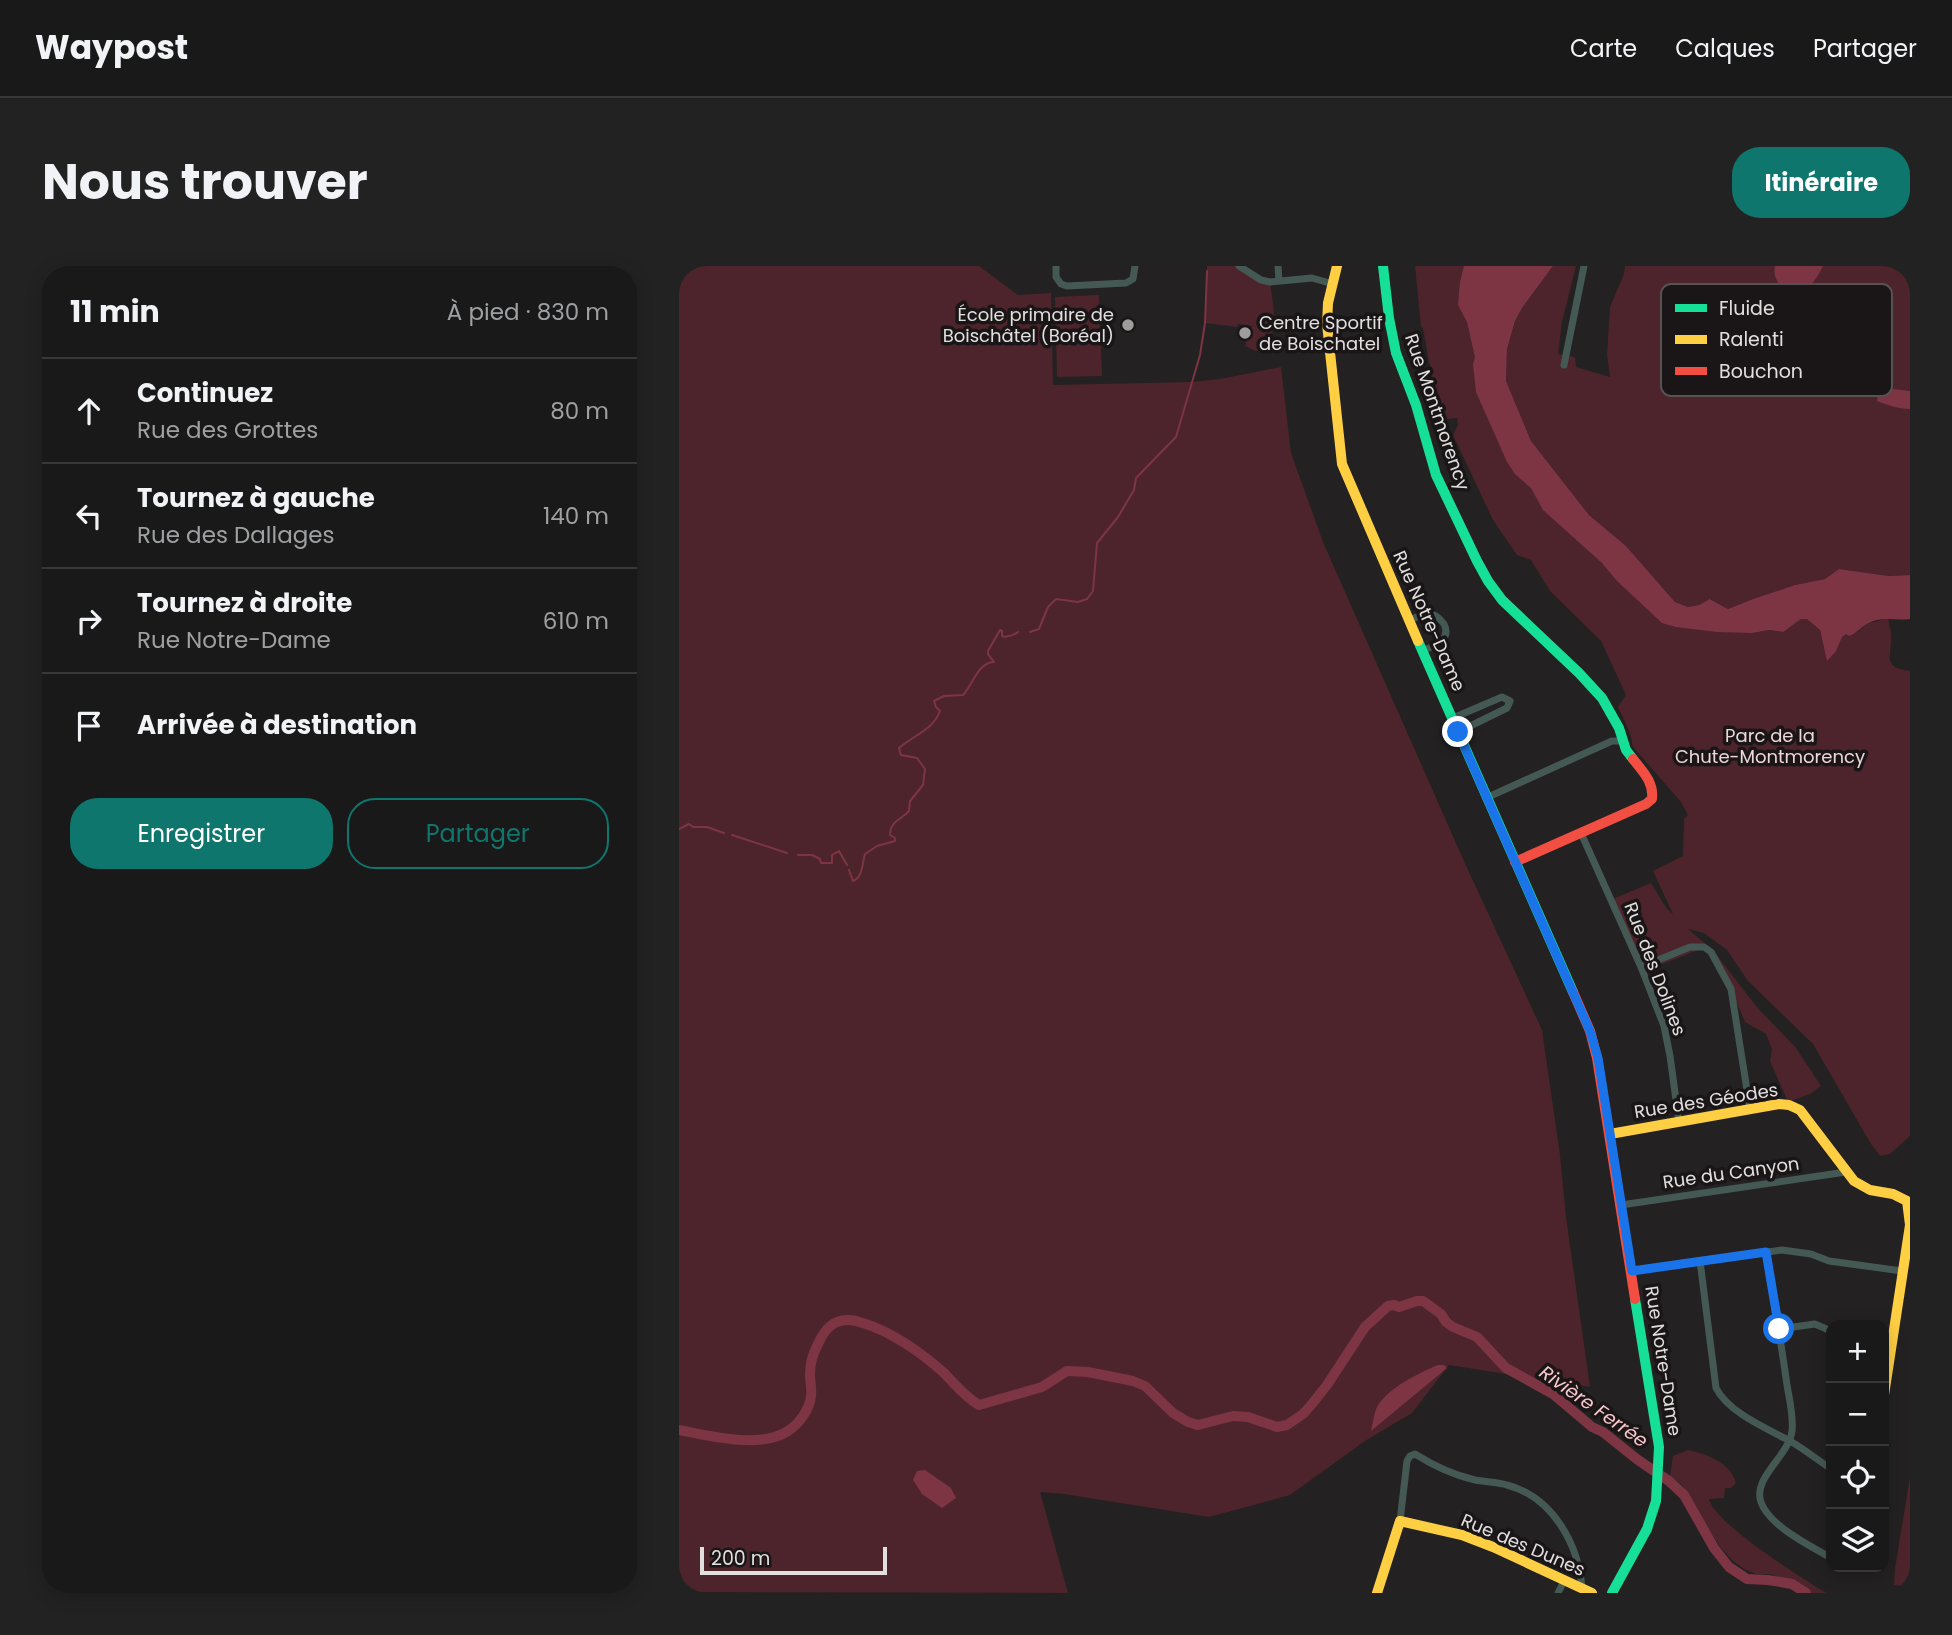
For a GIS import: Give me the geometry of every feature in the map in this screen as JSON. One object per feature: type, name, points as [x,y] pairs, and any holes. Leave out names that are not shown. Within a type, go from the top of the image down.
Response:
[{"type":"street","points":[[1056,266],[1056,277],[1061,284],[1067,286],[1126,283],[1133,279],[1135,266]]},
{"type":"street","points":[[1238,266],[1261,280],[1270,282],[1312,278],[1333,284]]},
{"type":"street","points":[[1278,266],[1279,281]]},
{"type":"street","name":"Rue Notre-Dame","points":[[1337,266],[1328,303],[1327,324],[1342,464],[1590,1031],[1598,1058],[1659,1447],[1656,1501],[1647,1529],[1612,1593]]},
{"type":"street","name":"Rue Montmorency","points":[[1383,266],[1396,353],[1416,405],[1436,475],[1477,561],[1503,600],[1602,698],[1615,719],[1629,756],[1649,779],[1653,799],[1581,833]]},
{"type":"street","points":[[1564,365],[1584,266]]},
{"type":"street","points":[[1409,620],[1432,614],[1440,619],[1447,632],[1439,644],[1422,651]]},
{"type":"street","points":[[1453,718],[1502,697],[1510,701],[1507,708],[1458,732]]},
{"type":"street","points":[[1486,797],[1612,741],[1623,741]]},
{"type":"street","points":[[1515,862],[1581,833]]},
{"type":"street","name":"Rue des Dolines","points":[[1581,833],[1641,967],[1664,1026],[1679,1122]]},
{"type":"street","points":[[1641,967],[1690,947],[1704,947],[1711,952],[1731,989],[1750,1109]]},
{"type":"street","name":"Rue des Géodes","points":[[1610,1134],[1779,1104],[1800,1110],[1846,1172],[1861,1186],[1893,1194],[1907,1201],[1910,1225],[1889,1338]]},
{"type":"street","name":"Rue du Canyon","points":[[1621,1205],[1846,1172]]},
{"type":"street","points":[[1632,1271],[1783,1250],[1811,1254],[1829,1261],[1902,1271]]},
{"type":"street","points":[[1766,1252],[1792,1431],[1786,1449],[1763,1481],[1760,1500],[1774,1520],[1826,1555]]},
{"type":"street","points":[[1700,1261],[1716,1388],[1721,1398],[1826,1466]]},
{"type":"street","points":[[1779,1329],[1815,1324],[1826,1329]]},
{"type":"street","points":[[1377,1593],[1400,1521],[1407,1461],[1415,1454],[1450,1473],[1508,1485],[1531,1495],[1552,1514],[1568,1536],[1587,1591]]},
{"type":"street","name":"Rue des Dunes","points":[[1400,1521],[1462,1535],[1587,1591]]},
{"type":"street","points":[[1559,1593],[1564,1581]]},
{"type":"green space","points":[[679,266],[979,266],[1018,295],[1051,293],[1053,385],[1191,382],[1281,367],[1291,453],[1323,542],[1542,1030],[1590,1387],[1449,1365],[1412,1413],[1365,1441],[1290,1495],[1209,1517],[1040,1492],[1068,1593],[679,1592]]},
{"type":"green space","points":[[1207,266],[1239,266],[1270,282],[1274,311],[1273,330],[1270,338],[1256,351],[1245,346],[1252,326],[1205,323]]},
{"type":"green space","name":"Parc de la Chute-Montmorency","points":[[1415,266],[1505,266],[1478,370],[1635,587],[1753,633],[1769,630],[1782,632],[1801,619],[1807,619],[1820,630],[1824,648],[1846,634],[1859,631],[1867,624],[1888,618],[1891,634],[1890,660],[1895,667],[1910,671],[1910,1136],[1890,1154],[1880,1156],[1871,1144],[1813,1044],[1748,981],[1727,950],[1704,933],[1688,929],[1708,946],[1640,973],[1608,901],[1651,883],[1673,914],[1653,871],[1683,856],[1684,819],[1688,815],[1681,802],[1633,747],[1630,733],[1618,707],[1626,695],[1601,641],[1550,591],[1531,560],[1517,555],[1493,520],[1453,435],[1458,425],[1457,418],[1447,419],[1431,378],[1433,373],[1421,327]]},
{"type":"green space","points":[[1553,266],[1576,266],[1562,322],[1558,354],[1575,357],[1576,367],[1610,377],[1607,355],[1610,307],[1625,266],[1904,266],[1910,274],[1910,575],[1889,576],[1839,569],[1825,579],[1795,585],[1728,609],[1711,599],[1688,607],[1675,602],[1626,546],[1589,515],[1531,441],[1506,381],[1507,349],[1515,321]]},
{"type":"green space","points":[[1099,295],[1102,376],[1057,377],[1055,297]]},
{"type":"green space","points":[[1716,954],[1756,1006],[1796,1048],[1821,1086],[1810,1094],[1788,1102],[1770,1061],[1772,1049],[1766,1034],[1745,1022]]},
{"type":"green space","points":[[1688,1450],[1717,1460],[1733,1476],[1736,1483],[1731,1488],[1725,1488],[1724,1498],[1709,1499],[1726,1522],[1760,1549],[1826,1593],[1810,1593],[1770,1574],[1756,1574],[1733,1561],[1720,1547],[1681,1484],[1670,1476],[1673,1456]]},
{"type":"green space","points":[[1910,1477],[1910,1587],[1894,1585]]},
{"type":"shaded area","points":[[1464,266],[1553,266],[1515,321],[1507,349],[1506,381],[1531,441],[1589,515],[1626,546],[1675,602],[1688,607],[1710,599],[1728,609],[1795,585],[1825,579],[1839,569],[1889,576],[1910,575],[1910,619],[1879,620],[1849,636],[1846,634],[1827,661],[1820,630],[1807,619],[1801,619],[1783,632],[1769,630],[1753,633],[1717,632],[1662,623],[1617,581],[1602,563],[1543,510],[1531,488],[1515,474],[1507,462],[1476,392],[1473,364],[1475,357],[1467,322],[1458,305]]},
{"type":"shaded area","points":[[1775,266],[1823,266],[1811,284],[1779,284],[1774,272]]},
{"type":"shaded area","points":[[1892,389],[1910,391],[1910,409],[1877,401],[1878,396],[1892,396]]},
{"type":"shaded area","points":[[1438,1365],[1447,1368],[1371,1431],[1377,1408],[1383,1398],[1405,1381]]},
{"type":"shaded area","points":[[925,1470],[951,1488],[956,1498],[942,1508],[922,1494],[913,1480],[917,1471]]},
{"type":"waterway","points":[[1030,632],[1039,629],[1048,607],[1056,599],[1078,602],[1087,599],[1093,591],[1097,543],[1118,517],[1134,490],[1136,478],[1176,437],[1200,355],[1205,323],[1207,271]]},
{"type":"waterway","points":[[849,870],[853,881],[860,873],[865,854],[877,846],[895,841],[890,830],[909,811],[910,801],[923,785],[925,769],[917,758],[901,755],[899,748],[928,728],[937,718],[940,711],[934,701],[944,696],[963,695],[979,670],[994,662],[988,651],[1000,630],[1004,637],[1018,632]]},
{"type":"waterway","points":[[679,829],[689,824],[724,833]]},
{"type":"waterway","points":[[732,835],[787,853]]},
{"type":"waterway","points":[[798,855],[812,855],[820,859],[821,863],[832,863],[832,855],[839,851],[847,865]]},
{"type":"waterway","name":"Rivière Ferrée","points":[[679,1430],[735,1440],[764,1439],[788,1431],[800,1420],[809,1406],[811,1363],[822,1337],[830,1326],[848,1320],[874,1327],[906,1344],[935,1365],[979,1405],[1042,1387],[1067,1371],[1088,1372],[1145,1386],[1173,1413],[1198,1425],[1233,1416],[1248,1417],[1277,1427],[1287,1425],[1303,1414],[1327,1385],[1365,1327],[1388,1306],[1399,1307],[1423,1301],[1453,1327],[1477,1337],[1506,1368],[1553,1394],[1592,1427],[1603,1432],[1669,1481],[1684,1495],[1714,1548],[1729,1567],[1747,1579],[1792,1584],[1806,1593]]},
{"type":"traffic: fast","points":[[1383,266],[1396,353],[1416,405],[1436,475],[1477,561],[1502,600],[1602,698],[1619,728],[1626,750],[1633,759]]},
{"type":"traffic: fast","points":[[1418,641],[1573,992]]},
{"type":"traffic: fast","points":[[1612,1593],[1647,1529],[1656,1501],[1659,1447],[1635,1299]]},
{"type":"traffic: slow","points":[[1337,266],[1328,303],[1327,324],[1342,464],[1418,641]]},
{"type":"traffic: slow","points":[[1610,1134],[1779,1104],[1789,1105],[1800,1110],[1854,1181],[1870,1190],[1893,1194],[1907,1201],[1910,1225],[1886,1383]]},
{"type":"traffic: slow","points":[[1377,1593],[1400,1521],[1462,1535],[1592,1593]]},
{"type":"traffic: jam","points":[[1515,862],[1652,799],[1650,782],[1633,759]]},
{"type":"traffic: jam","points":[[1573,992],[1590,1031],[1597,1058],[1635,1299]]},
{"type":"place","name":"École primaire de Boischâtel (Boréal)","points":[[1128,325]]},
{"type":"place","name":"Centre Sportif de Boischatel","points":[[1245,333]]},
{"type":"route","points":[[1458,732],[1590,1031],[1598,1058],[1632,1271],[1766,1252],[1779,1329]]}]
